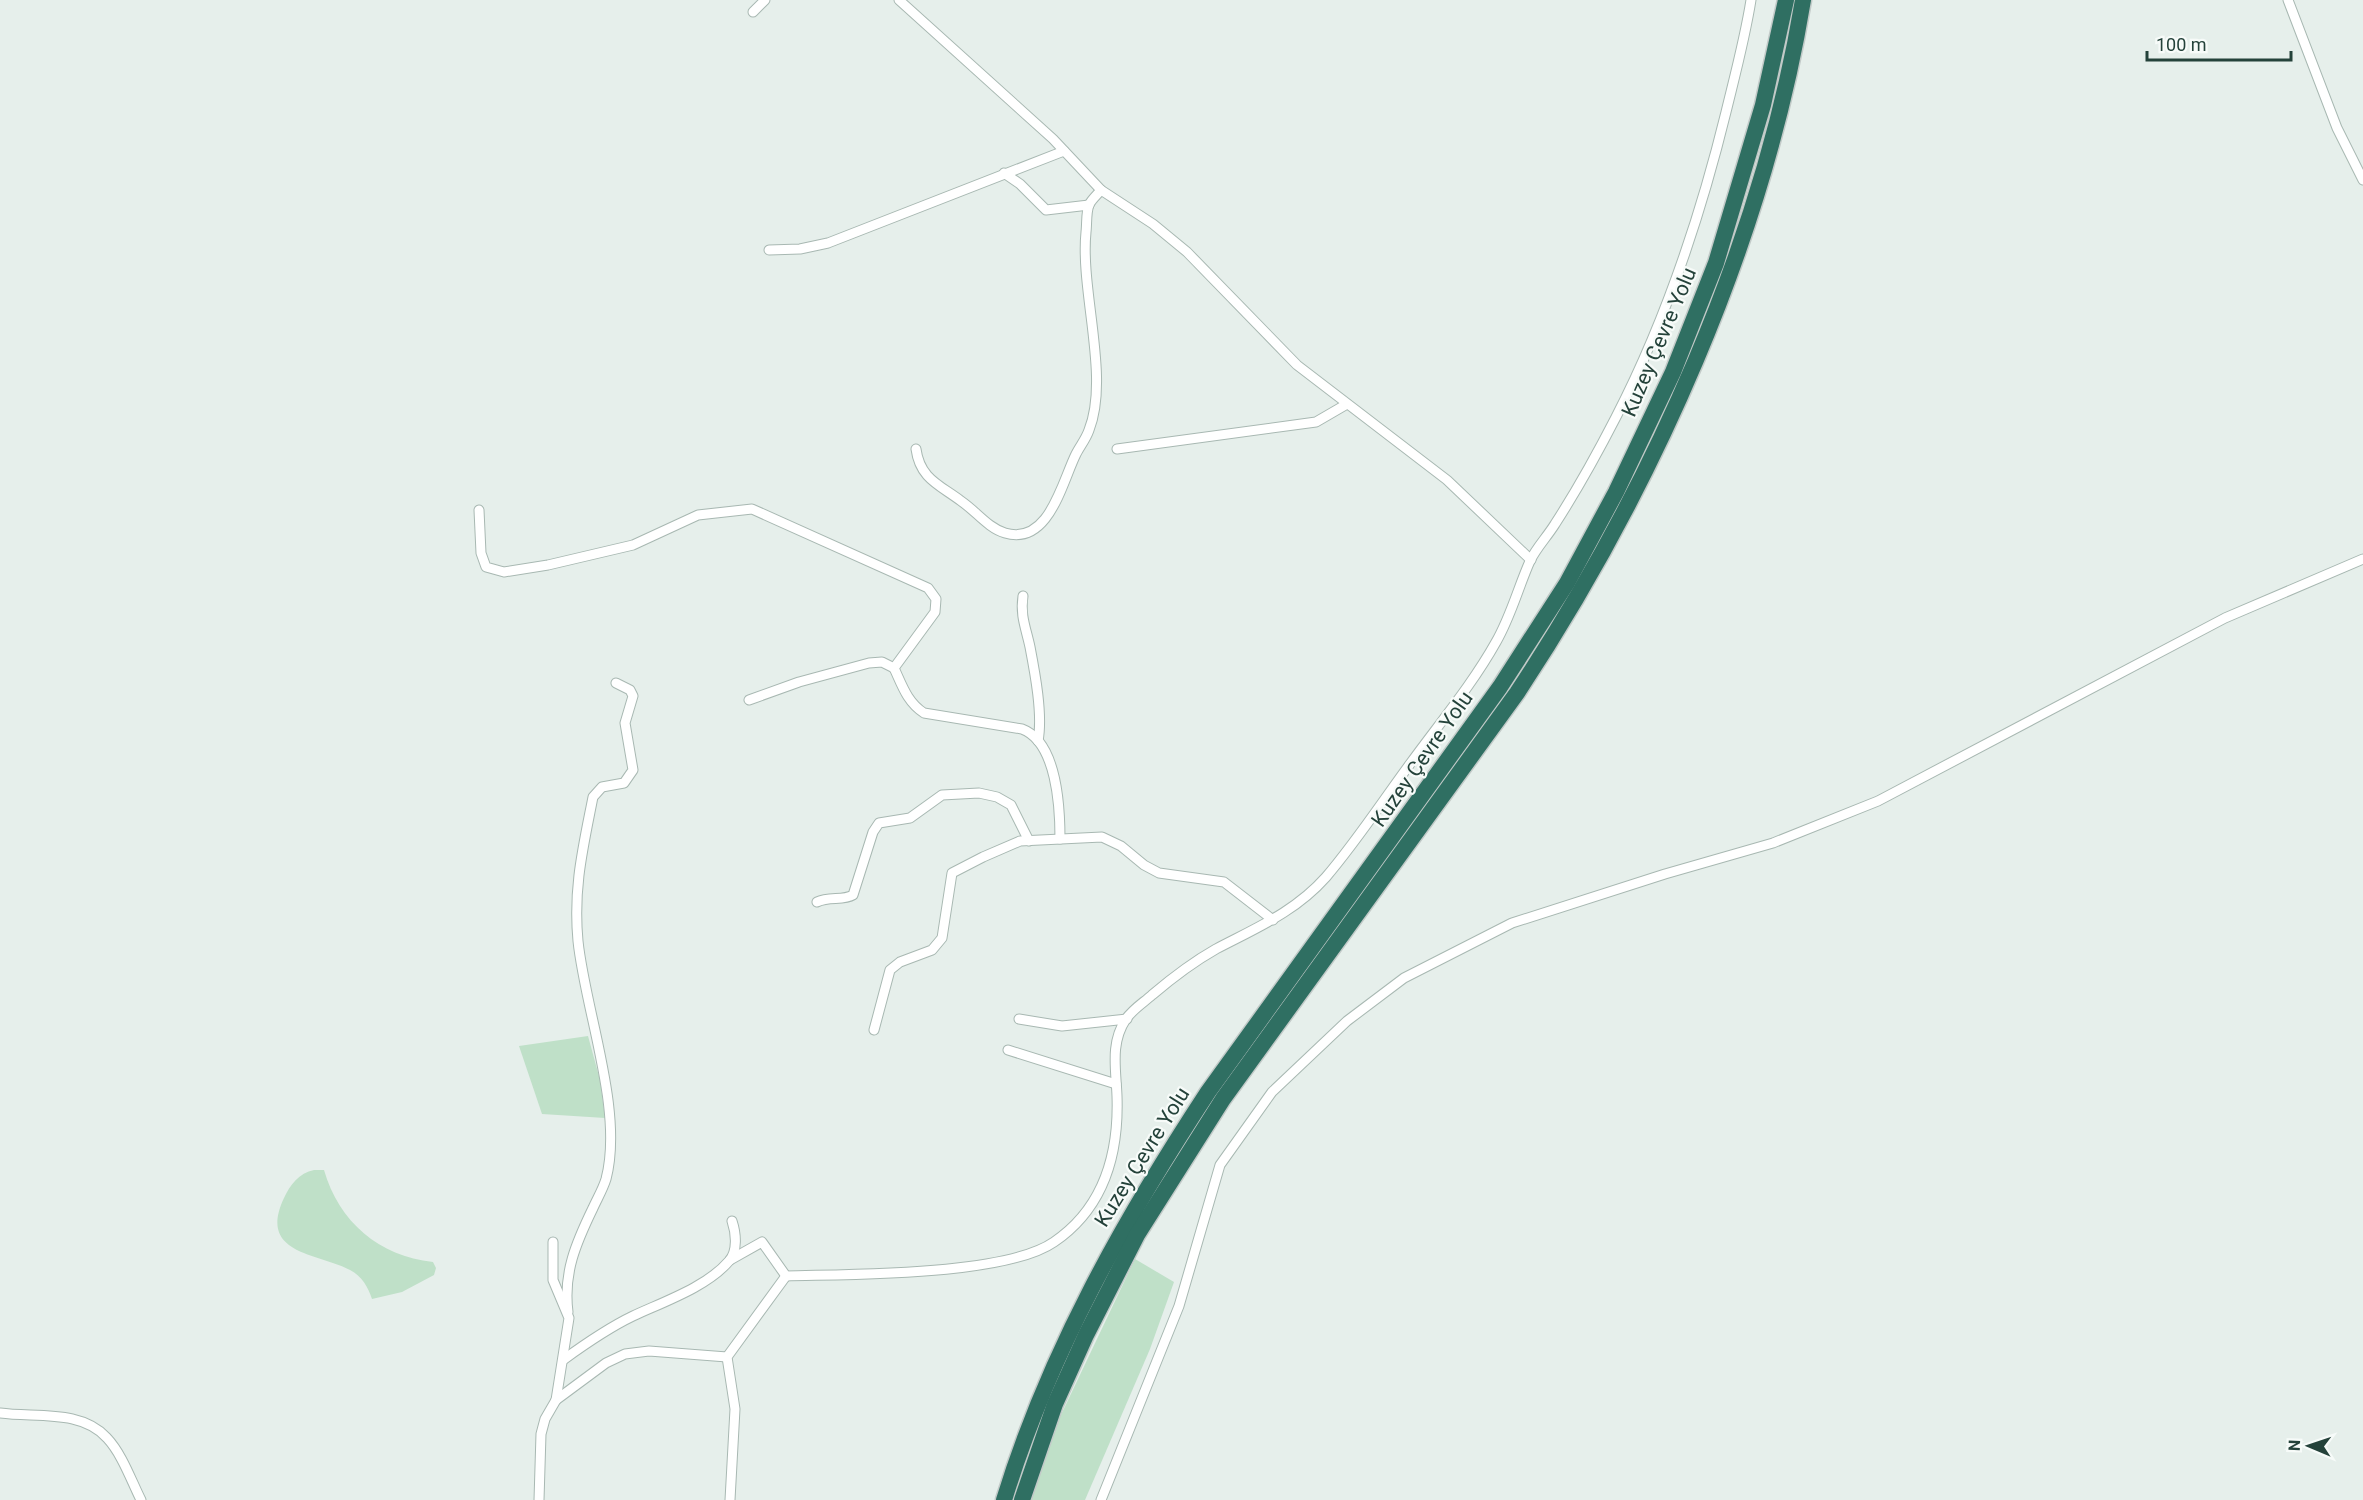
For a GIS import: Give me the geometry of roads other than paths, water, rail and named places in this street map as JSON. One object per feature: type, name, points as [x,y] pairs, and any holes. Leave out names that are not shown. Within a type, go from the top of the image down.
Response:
[{"type":"highway","name":"Kuzey Çevre Yolu","points":[[1004,1500],[1041,1396],[1071,1329],[1124,1226],[1159,1168],[1208,1092],[1500,687],[1567,583],[1616,492],[1673,372],[1716,263],[1763,105],[1798,2]]},
{"type":"highway","name":"Kuzey Çevre Yolu","points":[[1022,1500],[1055,1404],[1086,1335],[1137,1235],[1223,1099],[1517,693],[1555,636],[1628,506],[1688,378],[1731,266],[1779,107],[1798,2]]},
{"type":"street","points":[[753,12],[765,0]]},
{"type":"street","points":[[899,0],[1064,151],[1101,190],[1136,212],[1174,241],[1278,348],[1447,480],[1531,560]]},
{"type":"street","points":[[786,1276],[964,1267],[1017,1259],[1045,1248],[1076,1224],[1092,1205],[1104,1183],[1116,1134],[1114,1052],[1118,1035],[1126,1019],[1139,1005],[1194,962],[1298,904],[1327,876],[1478,672],[1506,624],[1531,560],[1598,451],[1635,378],[1667,304],[1713,167],[1751,0]]},
{"type":"street","points":[[2288,0],[2337,128],[2363,180]]},
{"type":"street","points":[[769,250],[800,249],[828,243],[1064,151]]},
{"type":"street","points":[[1004,173],[1020,184],[1046,210],[1089,205]]},
{"type":"street","points":[[916,449],[919,463],[930,481],[966,504],[997,530],[1008,534],[1022,534],[1039,526],[1047,518],[1088,432],[1097,399],[1084,249],[1089,205],[1101,190]]},
{"type":"street","points":[[1116,449],[1316,422],[1347,404]]},
{"type":"street","points":[[479,510],[481,552],[486,567],[504,573],[633,545],[698,515],[752,509],[932,591],[936,599],[935,612],[894,668]]},
{"type":"street","points":[[1101,1500],[1179,1306],[1220,1165],[1272,1092],[1347,1021],[1404,978],[1512,923],[1665,874],[1773,843],[1878,801],[2225,618],[2363,559]]},
{"type":"street","points":[[1023,596],[1022,624],[1029,645],[1039,719],[1038,741]]},
{"type":"street","points":[[749,700],[799,682],[869,663],[882,662],[894,668],[908,698],[924,713],[1022,729],[1038,741],[1047,754],[1054,780],[1060,839]]},
{"type":"street","points":[[539,1500],[543,1426],[556,1400],[569,1318],[566,1290],[571,1259],[606,1179],[608,1162],[607,1096],[579,943],[576,881],[593,797],[602,787],[624,783],[633,770],[626,723],[633,696],[630,690],[616,683]]},
{"type":"street","points":[[817,902],[831,897],[853,895],[873,832],[879,823],[910,818],[942,795],[979,793],[1002,799],[1014,809],[1029,841]]},
{"type":"street","points":[[874,1030],[890,970],[900,962],[932,950],[942,938],[952,873],[983,856],[1020,841],[1102,837],[1121,846],[1144,865],[1159,873],[1224,882],[1273,920]]},
{"type":"street","points":[[1018,1019],[1062,1026],[1126,1019]]},
{"type":"street","points":[[1008,1050],[1116,1084]]},
{"type":"street","points":[[730,1260],[735,1241],[732,1221]]},
{"type":"street","points":[[553,1242],[553,1280],[558,1297],[568,1312]]},
{"type":"street","points":[[563,1360],[617,1324],[668,1302],[730,1260],[762,1242],[786,1276]]},
{"type":"street","points":[[730,1500],[735,1409],[727,1357],[786,1276]]},
{"type":"street","points":[[556,1400],[606,1363],[625,1354],[659,1351],[727,1357]]},
{"type":"street","points":[[0,1413],[79,1420],[95,1427],[108,1439],[141,1500]]}]
